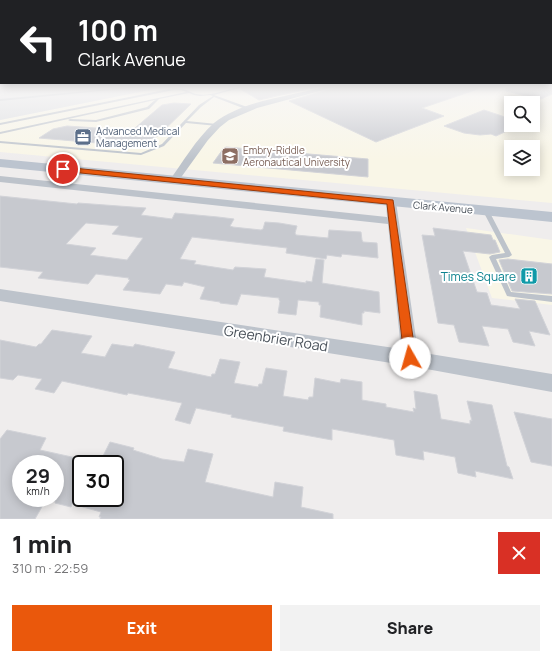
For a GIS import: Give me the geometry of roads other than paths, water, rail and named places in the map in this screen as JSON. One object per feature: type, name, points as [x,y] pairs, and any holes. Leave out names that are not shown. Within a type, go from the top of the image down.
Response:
[{"type":"main road","name":"Clark Avenue","points":[[0,163],[552,217]]},
{"type":"street","points":[[174,181],[217,125],[231,116],[243,111]]},
{"type":"street","points":[[0,179],[392,221]]},
{"type":"street","points":[[391,202],[392,221],[410,358]]},
{"type":"street","name":"Greenbrier Road","points":[[0,295],[410,358],[552,383]]},
{"type":"lane","points":[[0,124],[64,111]]},
{"type":"lane","points":[[0,133],[101,111]]},
{"type":"lane","points":[[64,119],[96,121],[135,111]]},
{"type":"lane","points":[[0,142],[141,154],[163,145],[195,111]]},
{"type":"lane","points":[[184,122],[217,125]]},
{"type":"lane","points":[[486,211],[509,255],[492,257],[509,294],[552,299]]},
{"type":"place","name":"Advanced Medical Management","points":[[83,137]]},
{"type":"place","name":"Embry-Riddle Aeronautical University","points":[[230,156]]},
{"type":"place","name":"Times Square","points":[[529,276]]}]
